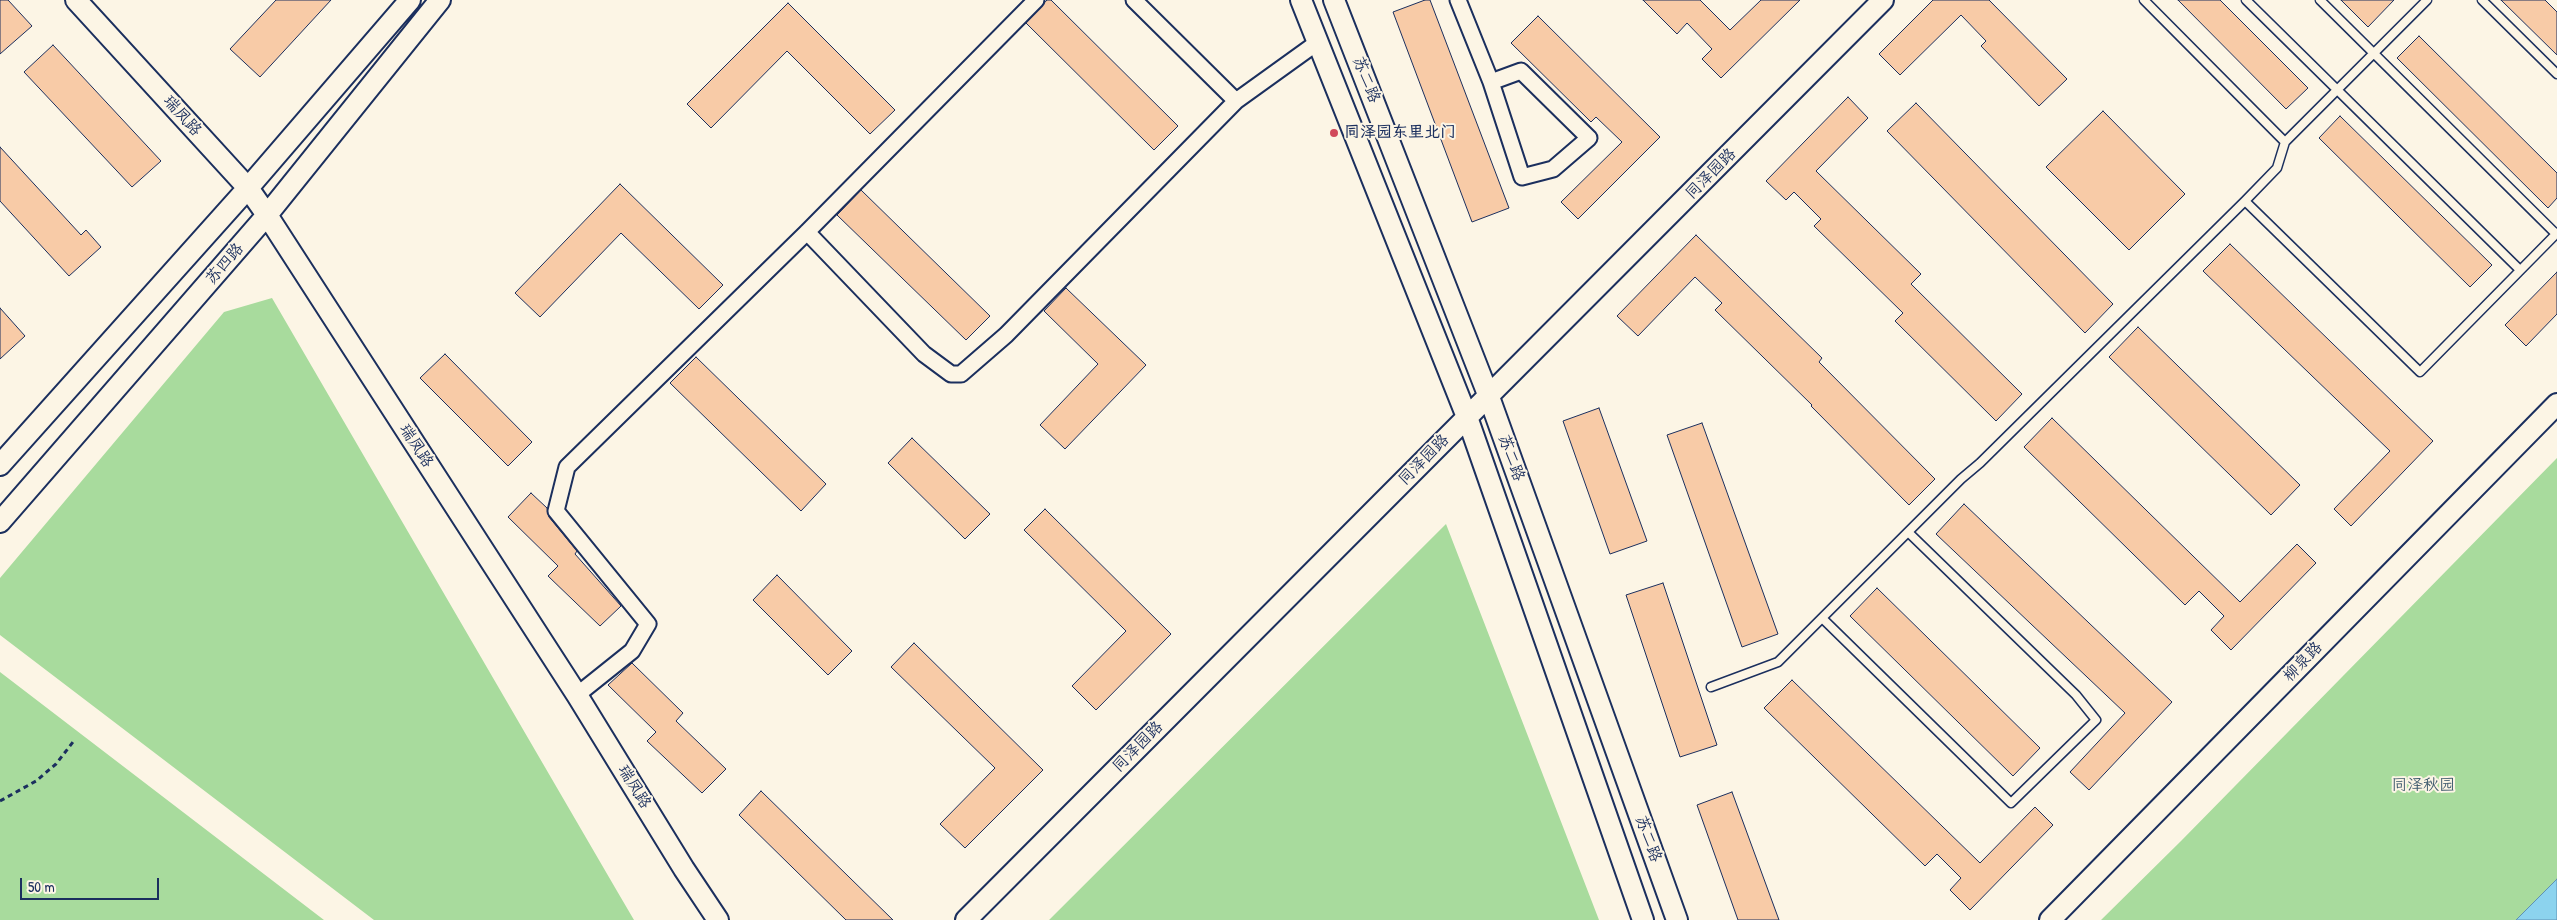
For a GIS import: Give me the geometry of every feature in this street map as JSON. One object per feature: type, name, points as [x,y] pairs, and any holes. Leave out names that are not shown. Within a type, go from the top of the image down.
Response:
[{"type":"street","name":"瑞凤路","points":[[76,0],[248,188],[577,696],[684,869],[718,920]]},
{"type":"street","name":"苏四路","points":[[0,465],[248,188],[410,0]]},
{"type":"street","name":"苏四路","points":[[0,522],[267,216],[440,0]]},
{"type":"street","points":[[577,696],[632,651],[648,624],[556,511],[567,467],[807,232],[1036,0]]},
{"type":"street","points":[[1134,0],[1236,101]]},
{"type":"street","name":"苏二路","points":[[1301,0],[1467,417],[1643,920]]},
{"type":"street","name":"苏二路","points":[[1334,0],[1489,397],[1677,920]]},
{"type":"street","points":[[1458,0],[1491,82],[1522,177],[1553,169],[1588,138],[1521,71],[1491,82]]},
{"type":"street","name":"同泽园路","points":[[966,920],[1883,0]]},
{"type":"street","points":[[807,232],[924,354],[951,374],[961,374],[1006,335],[1236,101],[1318,42]]},
{"type":"street","name":"柳泉路","points":[[2050,920],[2557,404]]},
{"type":"lane","points":[[2144,0],[2285,142]]},
{"type":"lane","points":[[2246,0],[2520,270]]},
{"type":"lane","points":[[2245,200],[2420,372],[2556,233],[2320,0]]},
{"type":"lane","points":[[1711,687],[1778,662],[2245,200],[2276,168],[2285,142],[2427,0]]},
{"type":"lane","points":[[2482,0],[2557,74]]},
{"type":"lane","points":[[1822,618],[2011,803],[2096,720],[2076,695],[1908,532]]},
{"type":"path","points":[[0,801],[36,781],[56,764],[73,742]]},
{"type":"green space","points":[[272,298],[634,920],[374,920],[0,635],[0,578],[224,312]]},
{"type":"green space","name":"同泽秋园","points":[[2557,458],[2557,912],[2549,920],[2101,920],[2181,841]]},
{"type":"green space","points":[[1446,524],[1599,920],[1049,920]]},
{"type":"green space","points":[[0,672],[324,920],[0,920]]},
{"type":"water","points":[[2557,879],[2557,920],[2516,920]]},
{"type":"building","points":[[0,0],[8,0],[32,26],[0,54]]},
{"type":"building","points":[[276,0],[331,0],[260,77],[230,49]]},
{"type":"building","points":[[1047,0],[1051,0],[1178,126],[1154,150],[1026,23]]},
{"type":"building","points":[[1425,0],[1430,0],[1509,208],[1472,222],[1393,12]]},
{"type":"building","points":[[1643,0],[1700,0],[1730,30],[1761,0],[1800,0],[1721,78],[1702,59],[1712,49],[1687,23],[1677,34]]},
{"type":"building","points":[[1933,0],[1989,0],[2067,79],[2039,106],[1981,46],[1986,41],[1961,15],[1900,75],[1879,54]]},
{"type":"building","points":[[2178,0],[2220,0],[2308,88],[2286,109]]},
{"type":"building","points":[[2341,0],[2394,0],[2368,27]]},
{"type":"building","points":[[2501,0],[2545,0],[2557,12],[2557,55]]},
{"type":"building","points":[[788,3],[895,110],[870,134],[787,51],[711,128],[687,104]]},
{"type":"building","points":[[1538,16],[1660,137],[1578,219],[1561,202],[1622,142],[1596,117],[1591,122],[1511,43]]},
{"type":"building","points":[[2419,36],[2557,173],[2557,198],[2548,208],[2397,58]]},
{"type":"building","points":[[53,45],[161,161],[132,187],[24,72]]},
{"type":"building","points":[[1848,97],[1868,118],[1816,171],[1921,274],[1911,284],[2022,394],[1996,421],[1895,321],[1903,313],[1814,226],[1821,219],[1794,192],[1786,200],[1766,181]]},
{"type":"building","points":[[1916,103],[2113,304],[2085,333],[1887,131]]},
{"type":"building","points":[[2103,111],[2185,194],[2129,250],[2046,167]]},
{"type":"building","points":[[2340,116],[2492,265],[2470,287],[2319,138]]},
{"type":"building","points":[[0,147],[81,235],[86,230],[101,247],[69,276],[0,201]]},
{"type":"building","points":[[620,184],[723,285],[699,309],[621,233],[540,317],[515,293]]},
{"type":"building","points":[[861,190],[990,316],[966,340],[837,215]]},
{"type":"building","points":[[1696,235],[1822,358],[1819,362],[1935,479],[1909,505],[1812,405],[1715,310],[1722,303],[1695,277],[1638,336],[1617,316]]},
{"type":"building","points":[[2230,244],[2433,441],[2351,526],[2334,509],[2390,451],[2203,271]]},
{"type":"building","points":[[2557,272],[2557,314],[2526,346],[2505,325]]},
{"type":"building","points":[[1066,288],[1146,365],[1065,449],[1040,425],[1098,364],[1044,311]]},
{"type":"building","points":[[0,308],[25,336],[0,359]]},
{"type":"building","points":[[2138,327],[2300,485],[2271,515],[2109,357]]},
{"type":"building","points":[[445,354],[532,442],[508,466],[420,378]]},
{"type":"building","points":[[696,357],[826,484],[801,511],[670,383]]},
{"type":"building","points":[[1599,408],[1647,541],[1610,554],[1563,421]]},
{"type":"building","points":[[2052,418],[2240,602],[2297,544],[2316,563],[2231,650],[2211,630],[2224,616],[2199,591],[2185,605],[2024,447]]},
{"type":"building","points":[[1702,423],[1778,634],[1742,647],[1667,435]]},
{"type":"building","points":[[912,438],[990,514],[965,539],[888,463]]},
{"type":"building","points":[[531,493],[547,508],[549,517],[577,551],[575,554],[621,606],[600,626],[548,576],[558,566],[508,517]]},
{"type":"building","points":[[1964,504],[2172,702],[2089,790],[2070,772],[2125,713],[1936,534]]},
{"type":"building","points":[[1045,509],[1171,634],[1096,710],[1072,686],[1126,631],[1024,530]]},
{"type":"building","points":[[777,575],[852,651],[828,675],[753,600]]},
{"type":"building","points":[[1663,583],[1717,745],[1680,757],[1626,595]]},
{"type":"building","points":[[1877,588],[2040,748],[2013,776],[1850,616]]},
{"type":"building","points":[[914,643],[1043,770],[965,848],[940,824],[995,768],[891,667]]},
{"type":"building","points":[[632,663],[683,713],[676,721],[726,769],[702,793],[647,741],[656,732],[608,685]]},
{"type":"building","points":[[1792,680],[1980,863],[2035,807],[2053,825],[1970,910],[1950,890],[1961,878],[1937,854],[1925,866],[1764,708]]},
{"type":"building","points":[[761,791],[893,920],[846,920],[739,815]]},
{"type":"building","points":[[1732,792],[1779,920],[1738,920],[1697,805]]},
{"type":"place","name":"同泽园东里北门","points":[[1334,133]]}]
